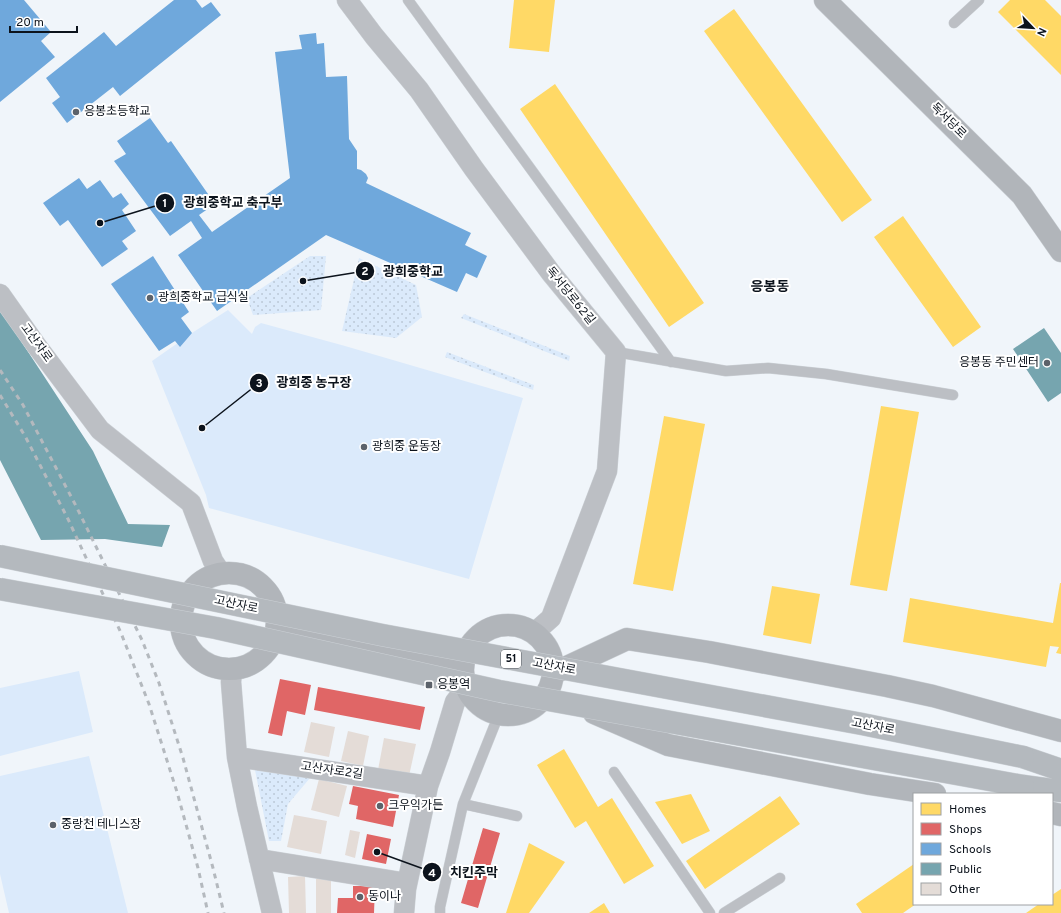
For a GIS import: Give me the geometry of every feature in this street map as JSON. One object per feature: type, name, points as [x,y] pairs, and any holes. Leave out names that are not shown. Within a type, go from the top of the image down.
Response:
[{"type":"main road","name":"독서당로","points":[[825,0],[1022,195],[1061,251]]},
{"type":"main road","name":"고산자로","points":[[0,556],[382,635],[854,723],[1023,757],[1061,770]]},
{"type":"main road","points":[[221,573],[238,573],[253,579],[266,590],[273,603],[277,617],[276,624],[270,646],[259,658],[246,666],[232,669],[217,667],[203,661],[192,651],[184,636],[181,620],[184,604],[192,589],[205,579],[221,573]]},
{"type":"main road","points":[[0,589],[216,628],[498,691],[1023,786],[1061,791]]},
{"type":"main road","points":[[276,624],[463,665]]},
{"type":"main road","points":[[505,624],[521,626],[534,633],[545,644],[552,658],[550,683],[540,701],[528,710],[513,715],[499,714],[485,709],[474,700],[466,688],[463,665],[470,646],[479,635],[490,628],[505,624]]},
{"type":"main road","points":[[550,683],[627,639],[709,652],[887,686],[933,696],[1061,731]]},
{"type":"main road","points":[[550,683],[668,745],[870,784],[928,793]]},
{"type":"street","name":"독서당로62길","points":[[347,0],[374,36],[419,90],[474,169],[547,267],[616,352]]},
{"type":"street","name":"고산자로","points":[[0,294],[36,345],[100,430],[191,503],[213,561],[221,573]]},
{"type":"street","points":[[534,633],[550,618],[607,471],[616,352]]},
{"type":"street","points":[[232,669],[230,682],[237,758],[272,913]]},
{"type":"street","points":[[404,913],[406,889],[428,786],[455,702],[466,688]]},
{"type":"street","name":"고산자로2길","points":[[237,758],[428,786]]},
{"type":"street","points":[[259,859],[407,884]]},
{"type":"lane","points":[[408,0],[671,362]]},
{"type":"lane","points":[[954,23],[979,0]]},
{"type":"lane","points":[[616,352],[726,371],[768,368],[826,374],[953,394]]},
{"type":"lane","points":[[440,913],[440,907],[464,804],[499,714]]},
{"type":"lane","points":[[614,772],[710,913]]},
{"type":"lane","points":[[464,804],[517,816]]},
{"type":"lane","points":[[724,913],[780,878]]},
{"type":"shaded area","points":[[310,256],[326,256],[321,310],[253,315],[247,298]]},
{"type":"shaded area","points":[[359,258],[416,285],[422,317],[396,338],[342,331]]},
{"type":"shaded area","name":"광희중 운동장","points":[[228,310],[252,334],[255,327],[261,323],[523,398],[469,579],[209,508],[206,495],[152,361]]},
{"type":"shaded area","points":[[464,314],[570,356],[569,361],[461,318]]},
{"type":"shaded area","points":[[447,352],[534,385],[533,390],[445,357]]},
{"type":"shaded area","points":[[79,671],[93,732],[0,756],[0,688]]},
{"type":"shaded area","name":"중랑천 테니스장","points":[[89,756],[128,913],[9,913],[0,874],[0,776]]},
{"type":"shaded area","points":[[255,770],[310,778],[288,804],[281,841],[269,841]]},
{"type":"building: Homes","points":[[514,0],[555,0],[549,52],[509,48]]},
{"type":"building: Homes","points":[[1010,0],[1045,0],[1061,16],[1061,75],[998,12]]},
{"type":"building: Homes","points":[[734,9],[872,200],[842,222],[704,31]]},
{"type":"building: Homes","points":[[555,84],[704,303],[669,327],[520,109]]},
{"type":"building: Homes","points":[[903,216],[981,327],[953,347],[874,237]]},
{"type":"building: Homes","points":[[881,406],[919,412],[887,591],[850,585]]},
{"type":"building: Homes","points":[[664,416],[705,424],[673,591],[633,584]]},
{"type":"building: Homes","points":[[1060,583],[1061,654],[1056,653],[1059,647],[1050,646],[1046,667],[903,642],[910,598],[1053,623]]},
{"type":"building: Homes","points":[[772,586],[820,594],[811,644],[763,635]]},
{"type":"building: Homes","points":[[564,749],[598,807],[612,798],[654,866],[624,884],[586,821],[575,828],[537,765]]},
{"type":"building: Homes","points":[[691,794],[710,831],[682,844],[655,802]]},
{"type":"building: Homes","points":[[780,796],[800,824],[705,889],[686,861]]},
{"type":"building: Homes","points":[[529,843],[565,862],[529,913],[506,913]]},
{"type":"building: Homes","points":[[913,865],[913,905],[915,905],[903,913],[862,913],[856,904]]},
{"type":"building: Homes","points":[[1061,889],[1061,913],[1026,913],[1038,905],[1053,905],[1053,894]]},
{"type":"building: Homes","points":[[604,903],[610,913],[589,913]]},
{"type":"building: Shops","points":[[280,679],[311,685],[305,715],[287,711],[282,736],[268,733]]},
{"type":"building: Shops","points":[[318,687],[425,707],[420,730],[314,710]]},
{"type":"building: Shops","points":[[353,786],[399,795],[393,827],[356,819],[358,806],[349,804]]},
{"type":"building: Shops","points":[[483,828],[500,833],[478,908],[461,903]]},
{"type":"building: Shops","points":[[367,834],[391,839],[386,864],[362,859]]},
{"type":"building: Shops","points":[[353,886],[375,886],[374,913],[337,913],[338,898],[353,898]]},
{"type":"building: Schools","points":[[0,0],[24,0],[51,32],[41,41],[55,57],[0,102]]},
{"type":"building: Schools","points":[[174,0],[196,0],[202,8],[211,2],[221,15],[120,96],[113,87],[67,123],[52,103],[60,97],[46,78],[104,32],[116,46]]},
{"type":"building: Schools","points":[[316,33],[317,44],[324,43],[326,77],[347,76],[349,139],[357,151],[357,169],[366,174],[368,178],[366,183],[471,233],[465,245],[487,256],[477,278],[466,273],[457,292],[326,235],[217,311],[178,255],[202,238],[191,221],[170,236],[114,161],[126,154],[117,141],[150,118],[168,143],[171,141],[215,204],[199,215],[212,232],[290,178],[275,52],[302,49],[299,35]]},
{"type":"building: Schools","points":[[79,178],[87,189],[100,180],[113,198],[121,193],[129,204],[122,210],[136,231],[122,241],[128,249],[102,267],[68,220],[60,226],[43,203]]},
{"type":"building: Schools","name":"광희중학교 급식실","points":[[153,256],[189,312],[181,318],[192,333],[180,347],[175,341],[159,351],[111,284]]},
{"type":"building: Public","points":[[0,309],[93,451],[128,524],[170,525],[162,547],[105,539],[41,540],[0,460]]},
{"type":"building: Public","points":[[1044,328],[1061,353],[1061,393],[1048,402],[1013,349]]},
{"type":"building: Other","points":[[311,722],[335,727],[329,757],[304,752]]},
{"type":"building: Other","points":[[348,731],[369,736],[363,766],[341,761]]},
{"type":"building: Other","points":[[384,738],[416,744],[409,776],[378,770]]},
{"type":"building: Other","points":[[319,779],[347,786],[339,817],[311,810]]},
{"type":"building: Other","points":[[294,815],[327,821],[321,854],[287,847]]},
{"type":"building: Other","points":[[350,830],[360,832],[355,858],[345,855]]},
{"type":"building: Other","points":[[305,876],[306,913],[289,913],[288,877]]},
{"type":"building: Other","points":[[316,879],[331,879],[331,913],[316,913]]},
{"type":"railway","points":[[0,370],[23,405],[76,506],[142,640],[159,683],[183,758],[224,913]]},
{"type":"railway","points":[[0,395],[25,436],[68,519],[121,633],[149,704],[177,792],[198,868],[208,913]]},
{"type":"place","name":"응봉초등학교","points":[[76,112]]},
{"type":"place","name":"광희중학교 축구부","points":[[100,223]]},
{"type":"place","name":"광희중학교","points":[[303,281]]},
{"type":"place","name":"광희중학교 급식실","points":[[150,298]]},
{"type":"place","name":"응봉동 주민센터","points":[[1047,363]]},
{"type":"place","name":"광희중 농구장","points":[[202,428]]},
{"type":"place","name":"광희중 운동장","points":[[364,447]]},
{"type":"place","name":"응봉역","points":[[429,685]]},
{"type":"place","name":"크우익가든","points":[[380,806]]},
{"type":"place","name":"중랑천 테니스장","points":[[53,825]]},
{"type":"place","name":"치킨주막","points":[[377,852]]},
{"type":"place","name":"동이나","points":[[360,897]]},
{"type":"district","name":"응봉동","points":[[770,287]]}]
